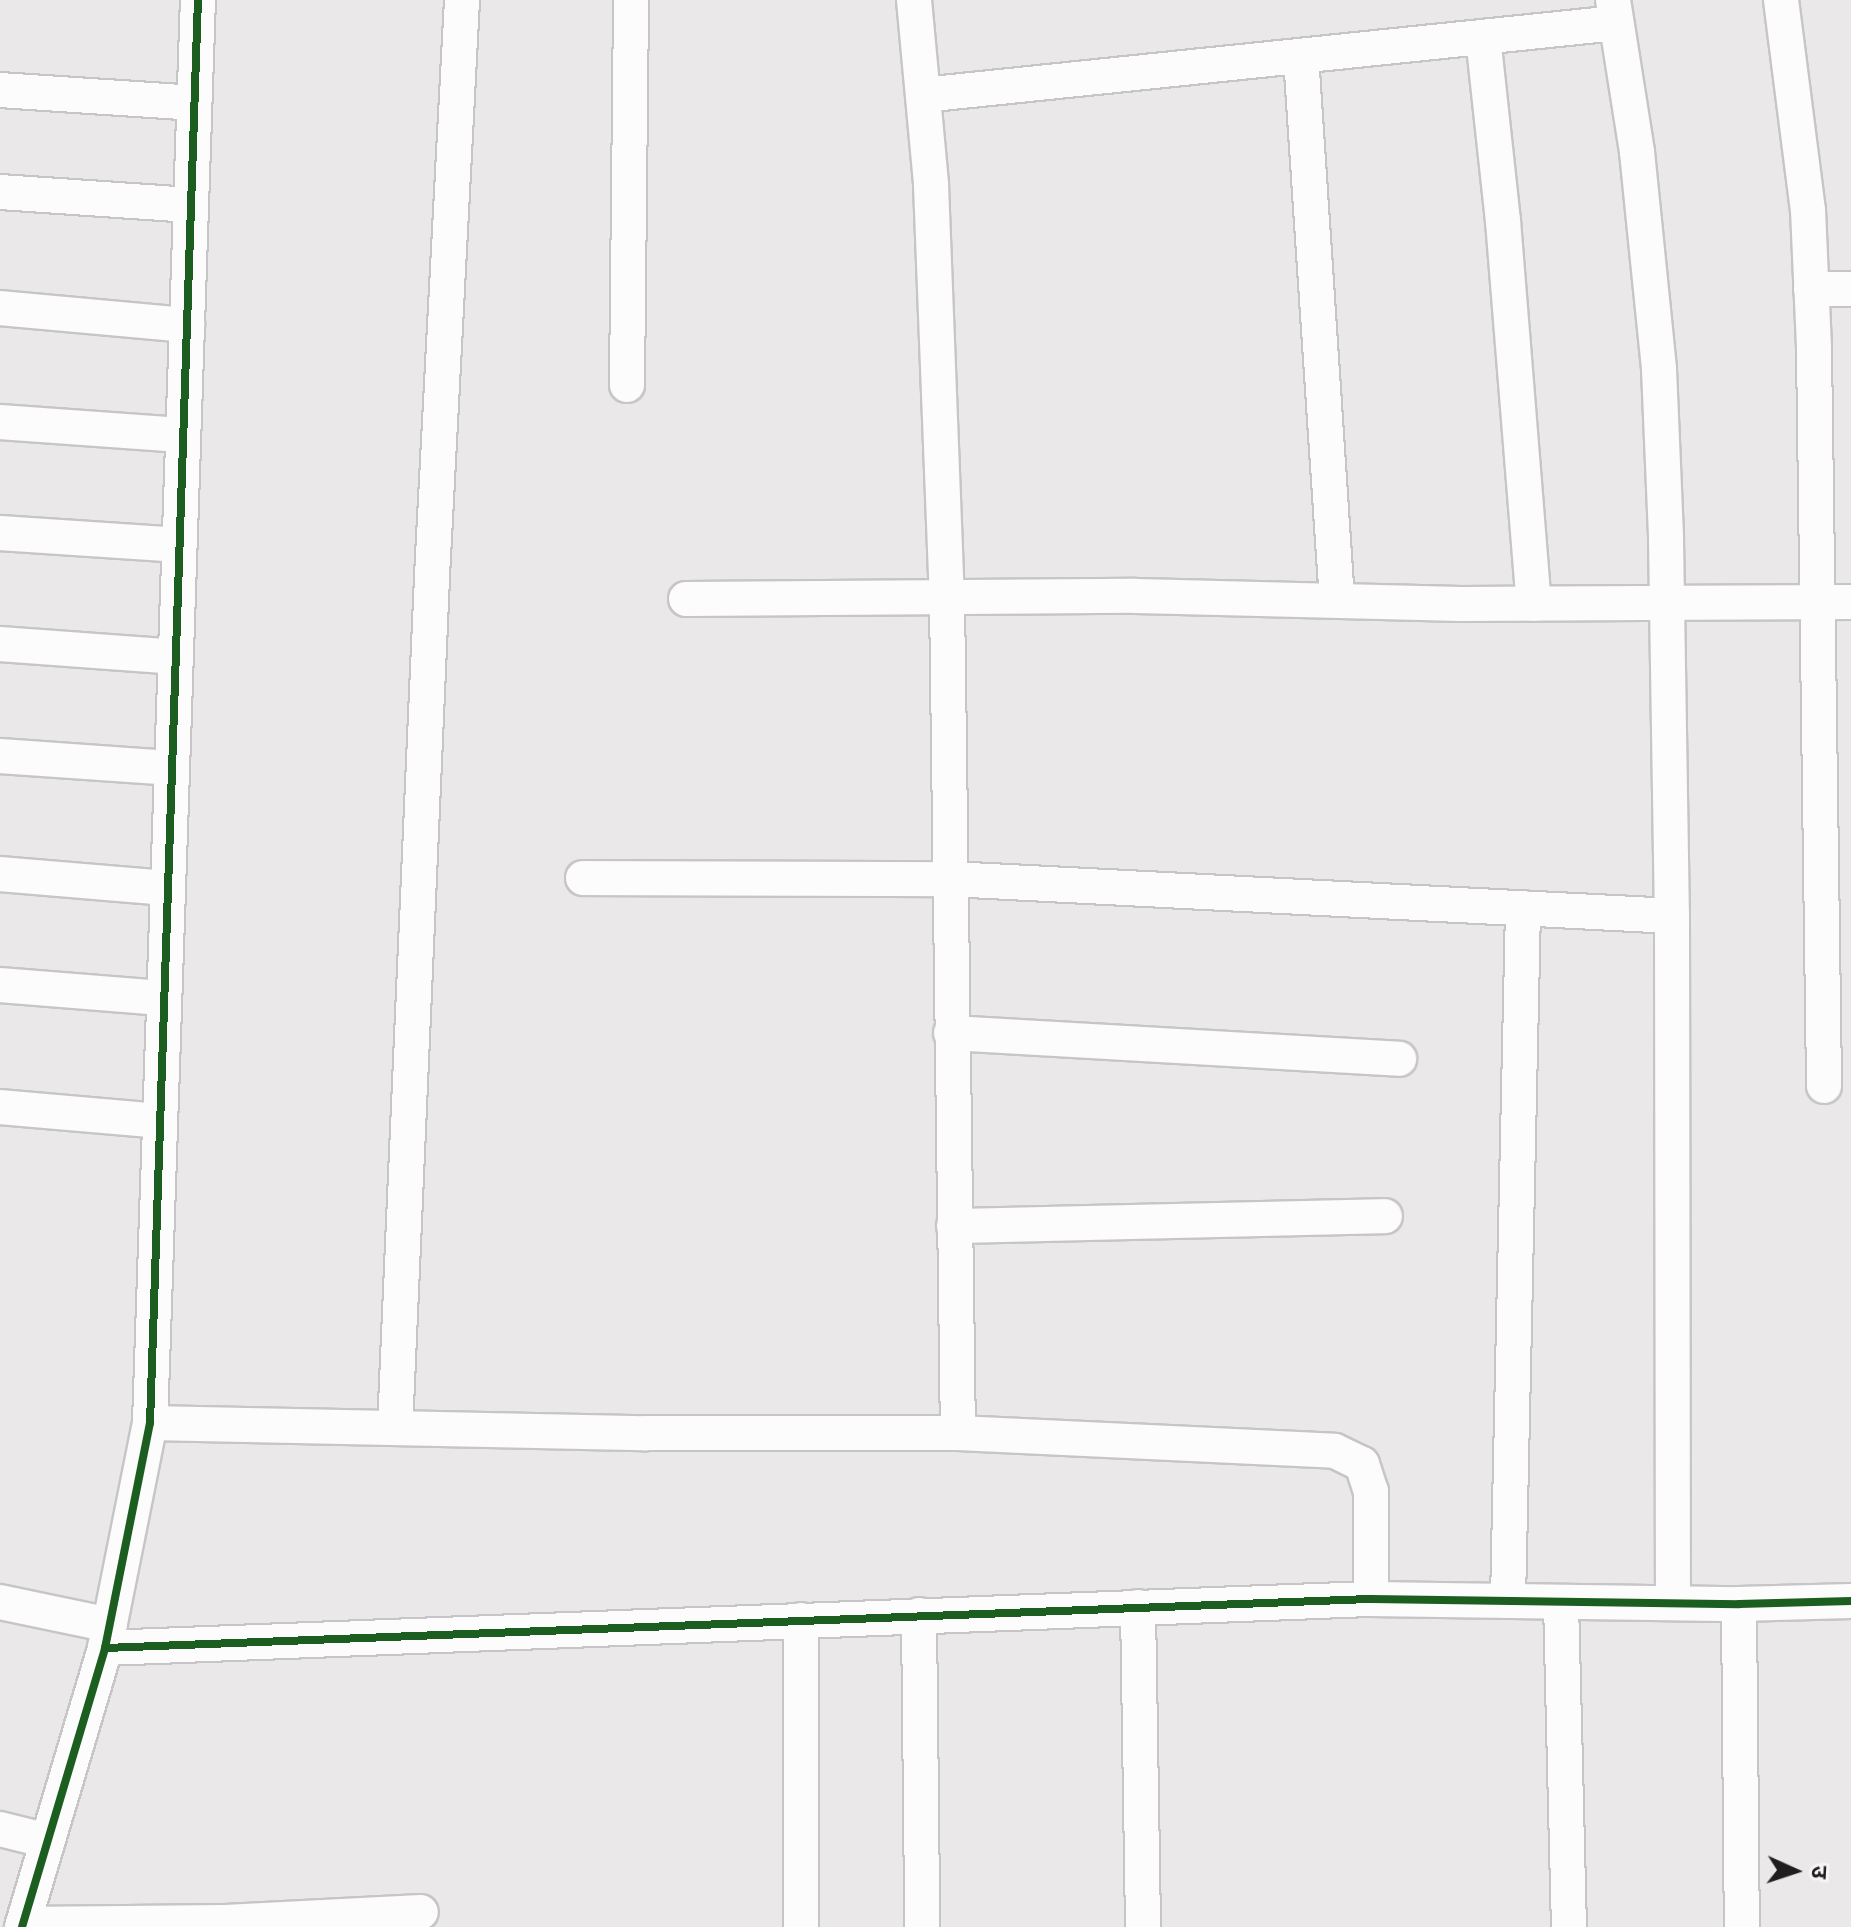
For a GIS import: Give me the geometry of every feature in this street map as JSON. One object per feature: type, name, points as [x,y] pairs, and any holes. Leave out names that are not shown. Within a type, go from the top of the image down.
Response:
[{"type":"street","points":[[198,0],[150,1423],[108,1636],[22,1926],[225,1922],[421,1912]]},
{"type":"street","points":[[395,1428],[462,0]]},
{"type":"street","points":[[627,385],[631,0]]},
{"type":"street","points":[[914,0],[932,201],[947,597],[958,1433]]},
{"type":"street","points":[[1781,0],[1805,180],[1834,602],[1824,1086]]},
{"type":"street","points":[[923,95],[1483,37],[1615,12],[1637,152],[1659,369],[1672,916],[1673,1602]]},
{"type":"street","points":[[1483,37],[1505,236],[1534,604]]},
{"type":"street","points":[[1301,56],[1337,601]]},
{"type":"street","points":[[0,90],[194,103]]},
{"type":"street","points":[[0,192],[191,205]]},
{"type":"street","points":[[1811,289],[1851,289]]},
{"type":"street","points":[[0,308],[187,325]]},
{"type":"street","points":[[0,422],[182,435]]},
{"type":"street","points":[[0,533],[179,545]]},
{"type":"street","points":[[686,599],[1135,596],[1534,604],[1834,602]]},
{"type":"street","points":[[0,644],[175,657]]},
{"type":"street","points":[[0,756],[171,768]]},
{"type":"street","points":[[0,874],[167,888]]},
{"type":"street","points":[[583,878],[950,879],[1672,916]]},
{"type":"street","points":[[1508,1601],[1523,908]]},
{"type":"street","points":[[0,985],[163,998]]},
{"type":"street","points":[[951,1033],[1399,1059]]},
{"type":"street","points":[[0,1107],[159,1121]]},
{"type":"street","points":[[954,1226],[1385,1216]]},
{"type":"street","points":[[150,1423],[958,1433],[1335,1451],[1362,1464],[1371,1491],[1371,1599]]},
{"type":"street","points":[[0,1602],[108,1636],[801,1620],[1371,1599],[1739,1604],[1851,1601]]},
{"type":"street","points":[[1561,1602],[1569,1927]]},
{"type":"street","points":[[1739,1604],[1742,1927]]},
{"type":"street","points":[[1138,1607],[1143,1927]]},
{"type":"street","points":[[919,1615],[922,1927]]},
{"type":"street","points":[[801,1620],[801,1927]]},
{"type":"street","points":[[0,1829],[48,1841]]},
{"type":"cycle path","points":[[22,1927],[105,1648],[150,1423],[198,0]]},
{"type":"cycle path","points":[[105,1648],[1371,1599],[1739,1604],[1851,1601]]}]
